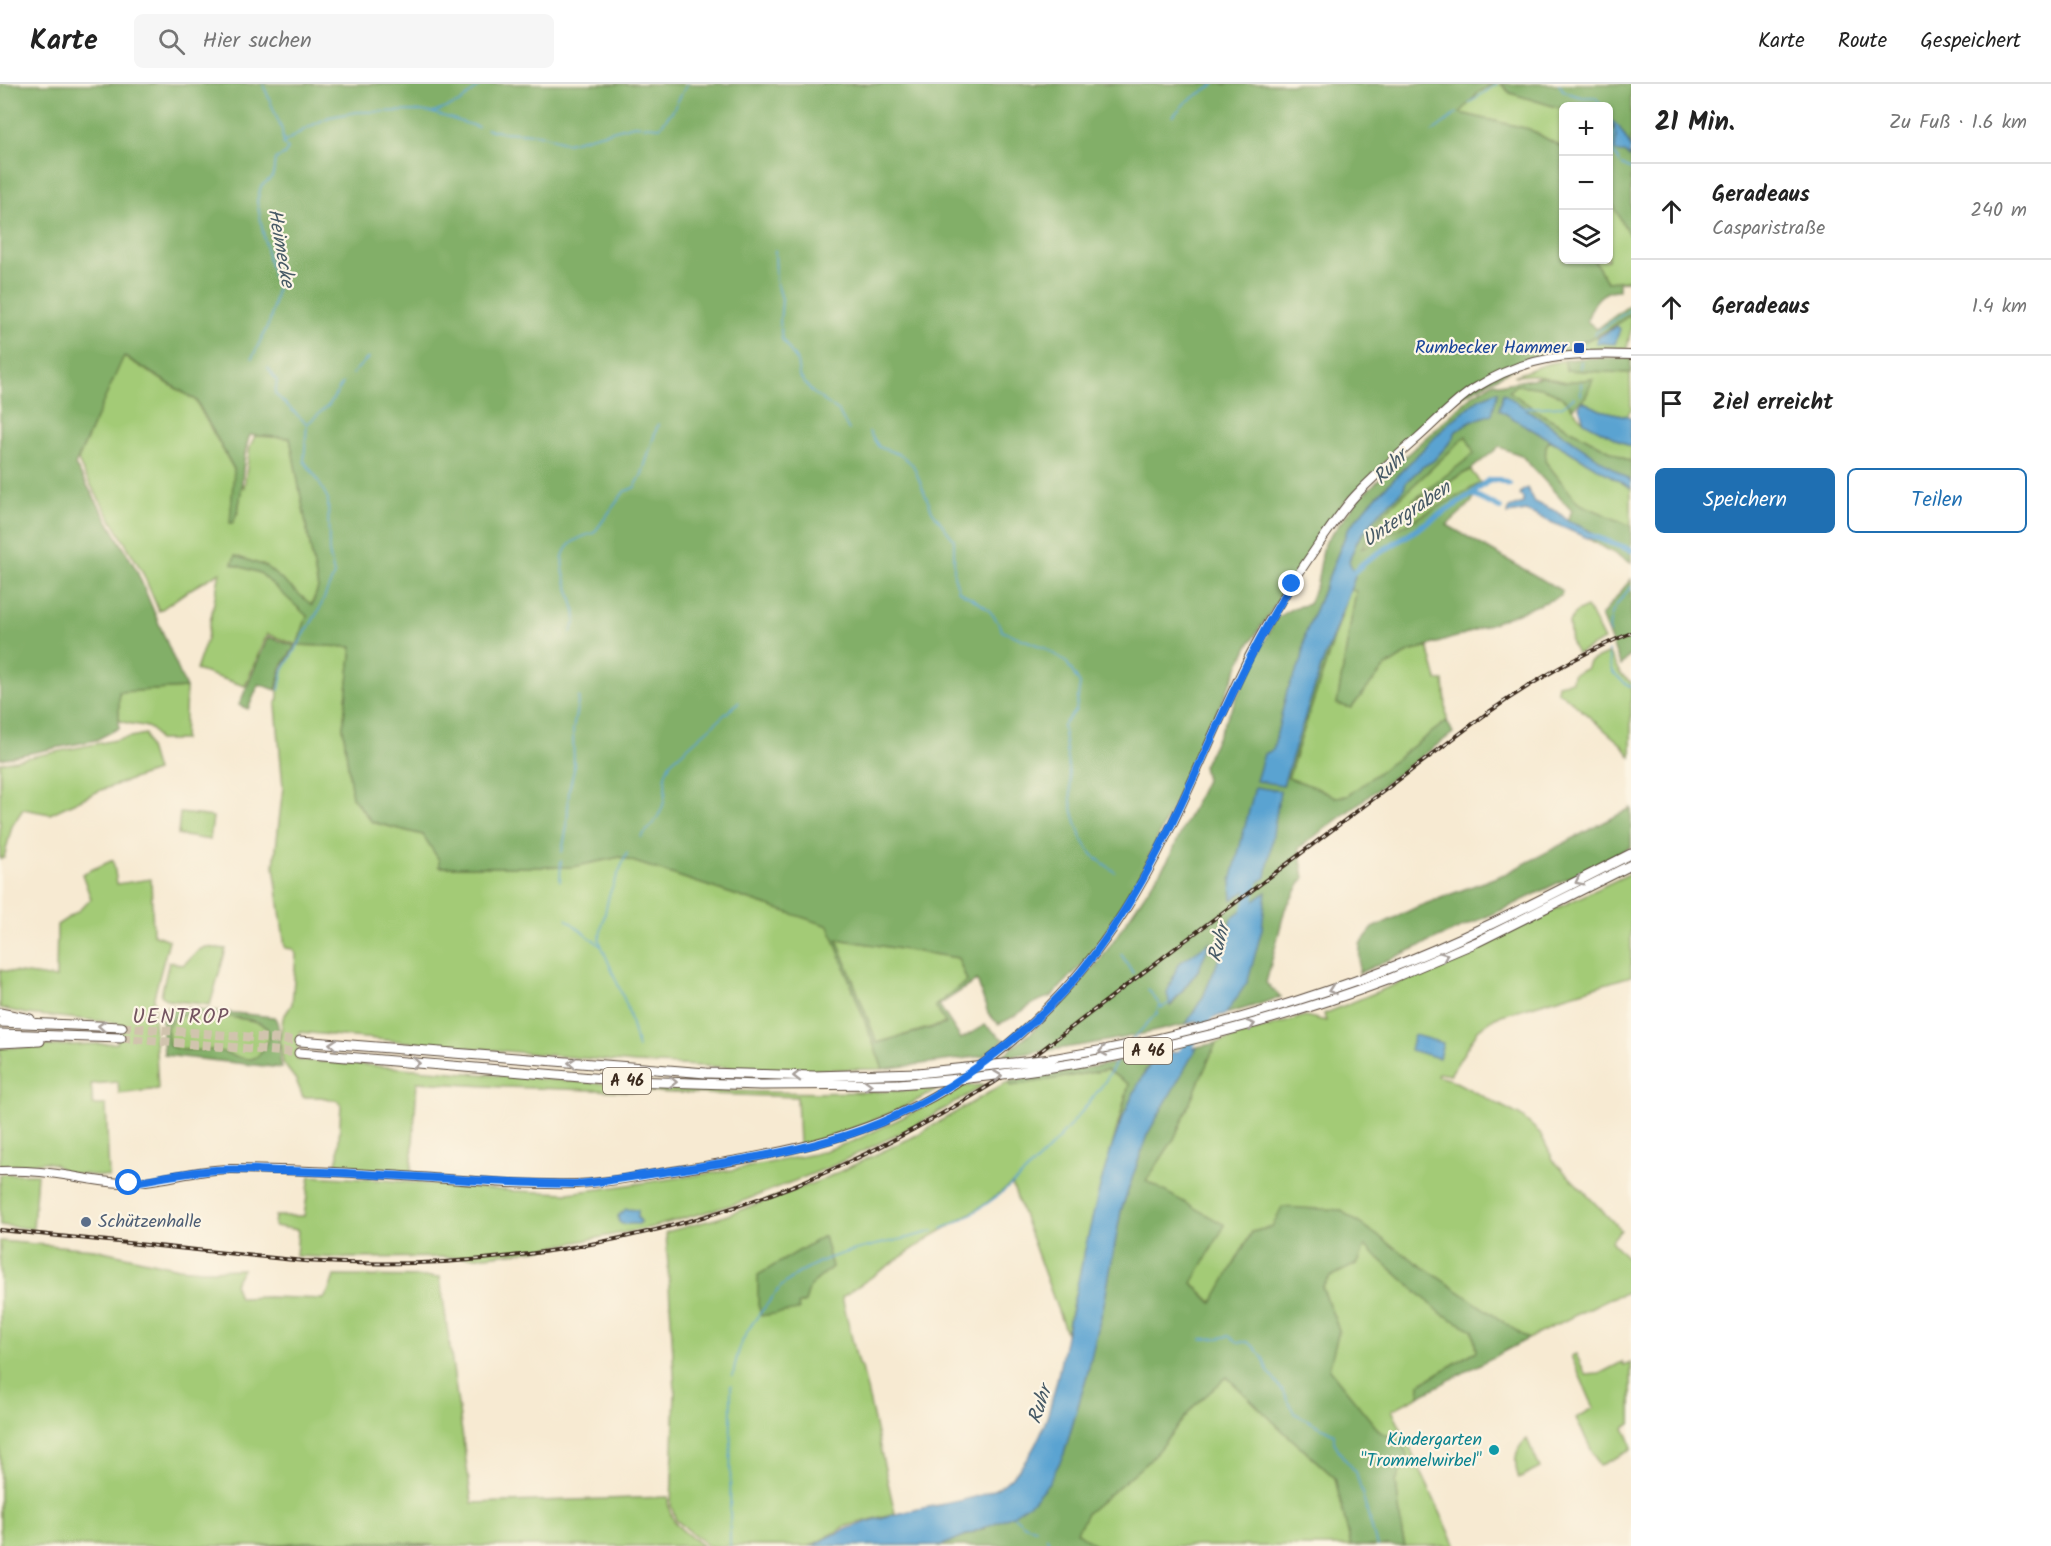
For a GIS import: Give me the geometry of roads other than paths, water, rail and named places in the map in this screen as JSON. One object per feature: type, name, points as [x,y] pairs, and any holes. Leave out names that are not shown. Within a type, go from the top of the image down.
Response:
[{"type":"highway","name":"A 46","points":[[300,1041],[706,1073],[814,1076],[918,1073],[1007,1065],[1137,1044],[1263,1012],[1388,974],[1631,854]]},
{"type":"highway","name":"A 46","points":[[299,1053],[628,1081],[771,1086],[898,1084],[1024,1073],[1148,1051],[1270,1020],[1477,942],[1631,865]]},
{"type":"highway","points":[[0,1013],[59,1024]]},
{"type":"highway","points":[[0,1022],[122,1027]]},
{"type":"highway","points":[[0,1034],[121,1038]]},
{"type":"highway","points":[[0,1043],[88,1036]]},
{"type":"main road","points":[[0,1171],[37,1172],[129,1183],[219,1169],[336,1172],[578,1184],[729,1162],[811,1146],[851,1134],[895,1116],[970,1073],[1048,1007],[1093,957],[1131,900],[1156,856],[1238,680],[1269,621],[1299,572],[1342,511],[1360,490],[1478,386],[1533,362],[1560,355],[1631,355]]},
{"type":"water","points":[[1613,122],[1619,127],[1631,147],[1629,157],[1626,153],[1617,153],[1615,149]]},
{"type":"water","points":[[1617,326],[1620,329],[1615,344],[1596,343],[1597,338]]},
{"type":"water","points":[[1498,391],[1492,414],[1472,421],[1456,431],[1451,441],[1433,461],[1422,467],[1406,482],[1403,490],[1380,512],[1357,541],[1349,561],[1355,577],[1321,667],[1283,785],[1256,781],[1264,754],[1273,750],[1287,691],[1302,660],[1305,635],[1348,529],[1369,504],[1448,424],[1479,399]]},
{"type":"water","points":[[1503,393],[1631,481],[1631,488],[1499,410]]},
{"type":"water","points":[[1582,401],[1600,410],[1631,417],[1631,447],[1584,422],[1579,406]]},
{"type":"water","points":[[1527,488],[1534,502],[1558,512],[1567,520],[1590,531],[1600,539],[1587,538],[1526,511],[1508,514],[1509,508],[1523,503],[1520,495]]},
{"type":"water","points":[[1255,787],[1280,791],[1266,877],[1232,900],[1231,881]]},
{"type":"water","points":[[1266,892],[1262,929],[1248,981],[1226,1014],[1186,1024],[1203,997],[1217,964],[1231,919]]},
{"type":"water","points":[[1210,942],[1199,969],[1170,1006],[1167,993],[1178,964]]},
{"type":"water","points":[[1414,1035],[1443,1043],[1439,1058],[1410,1050]]},
{"type":"water","points":[[1197,1047],[1147,1135],[1121,1211],[1105,1299],[1087,1375],[1064,1454],[1050,1481],[1032,1502],[1013,1515],[943,1545],[812,1546],[840,1532],[868,1522],[989,1492],[1005,1483],[1021,1467],[1043,1429],[1050,1407],[1092,1217],[1124,1114],[1139,1083],[1156,1056]]},
{"type":"water","points":[[626,1209],[638,1210],[638,1218],[641,1221],[639,1224],[619,1222],[618,1216]]},
{"type":"waterway","name":"Heimecke","points":[[252,358],[270,321],[277,289],[268,258],[257,201],[261,186],[273,175],[275,159],[284,155],[288,149],[283,144],[282,130],[263,84]]},
{"type":"waterway","points":[[283,143],[329,117],[357,112],[421,111],[433,113],[459,103],[482,84]]},
{"type":"waterway","points":[[486,129],[539,134],[567,143],[634,125],[660,127],[673,110],[687,84]]},
{"type":"waterway","points":[[1173,116],[1186,102],[1215,84]]},
{"type":"waterway","points":[[1469,103],[1497,84]]},
{"type":"waterway","points":[[1559,84],[1563,90],[1582,97],[1596,98],[1599,102]]},
{"type":"waterway","points":[[433,113],[478,127]]},
{"type":"waterway","points":[[1432,132],[1457,113]]},
{"type":"waterway","points":[[1615,130],[1613,152],[1620,163]]},
{"type":"waterway","points":[[1622,165],[1631,170]]},
{"type":"waterway","points":[[775,250],[776,280],[782,299],[780,324],[782,339],[797,361],[799,376],[812,392],[839,412],[849,430]]},
{"type":"waterway","points":[[1594,334],[1631,309]]},
{"type":"waterway","name":"Heimecke","points":[[352,374],[369,357]]},
{"type":"waterway","points":[[1580,368],[1581,361]]},
{"type":"waterway","name":"Heimecke","points":[[268,368],[277,381],[275,394],[307,424],[304,461],[328,499],[329,552],[334,575],[319,610],[283,670],[279,690]]},
{"type":"waterway","name":"Heimecke","points":[[307,424],[329,405],[343,383]]},
{"type":"waterway","points":[[1581,383],[1581,395]]},
{"type":"waterway","points":[[1524,408],[1563,406],[1574,397]]},
{"type":"waterway","points":[[571,632],[576,618],[563,568],[563,557],[567,547],[577,539],[594,533],[624,492],[635,487],[642,474],[658,424]]},
{"type":"waterway","points":[[869,432],[879,447],[901,455],[913,465],[932,511],[954,540],[954,576],[959,591],[989,611],[1002,631],[1045,648],[1067,663],[1080,684],[1076,710],[1063,725],[1072,806],[1088,849],[1115,872]]},
{"type":"waterway","name":"Untergraben","points":[[1349,576],[1365,562],[1472,494],[1489,480],[1499,480],[1509,484]]},
{"type":"waterway","points":[[1472,494],[1500,508]]},
{"type":"waterway","points":[[1592,536],[1631,550]]},
{"type":"waterway","points":[[1609,634],[1610,619],[1614,608],[1631,587]]},
{"type":"waterway","points":[[1608,651],[1611,669],[1620,680],[1631,687]]},
{"type":"waterway","points":[[562,852],[567,826],[569,790],[574,770],[573,730],[579,697]]},
{"type":"waterway","points":[[641,837],[654,823],[663,807],[665,775],[671,762],[739,702]]},
{"type":"waterway","points":[[627,853],[609,895],[599,940],[627,1006],[638,1048]]},
{"type":"waterway","points":[[560,881],[561,861]]},
{"type":"waterway","name":"Ruhr","points":[[1245,919],[1255,873]]},
{"type":"waterway","points":[[566,919],[601,946]]},
{"type":"waterway","points":[[1121,954],[1133,973]]},
{"type":"waterway","points":[[1148,989],[1162,1008],[1169,1003]]},
{"type":"waterway","points":[[1132,1040],[1157,1013],[1159,1006]]},
{"type":"waterway","name":"Ruhr","points":[[1178,1061],[1214,1007]]},
{"type":"waterway","points":[[942,1229],[988,1203],[1030,1168],[1085,1108],[1118,1059]]},
{"type":"waterway","points":[[733,1376],[740,1347],[752,1324],[780,1287],[799,1273],[835,1256],[933,1231]]},
{"type":"waterway","points":[[1201,1339],[1229,1336],[1238,1342],[1247,1342],[1263,1358],[1267,1370],[1286,1396],[1294,1413],[1334,1434],[1334,1442],[1356,1472],[1377,1546]]},
{"type":"waterway","points":[[730,1546],[731,1385]]},
{"type":"waterway","points":[[1014,1516],[1023,1524],[1035,1529]]},
{"type":"waterway","points":[[1046,1536],[1051,1546]]},
{"type":"tunnel","points":[[122,1027],[300,1041]]},
{"type":"tunnel","points":[[121,1038],[299,1053]]},
{"type":"railway","points":[[0,1230],[304,1261],[383,1264],[462,1261],[541,1252],[618,1238],[695,1219],[770,1195],[843,1165],[914,1129],[1006,1075],[1486,714],[1556,669],[1631,633]]},
{"type":"place","name":"Rumbecker Hammer","points":[[1579,348]]},
{"type":"place","name":"Schützenhalle","points":[[86,1222]]},
{"type":"place","name":"Kindergarten \"Trommelwirbel\"","points":[[1494,1450]]},
{"type":"district","name":"UENTROP","points":[[181,1017]]}]
